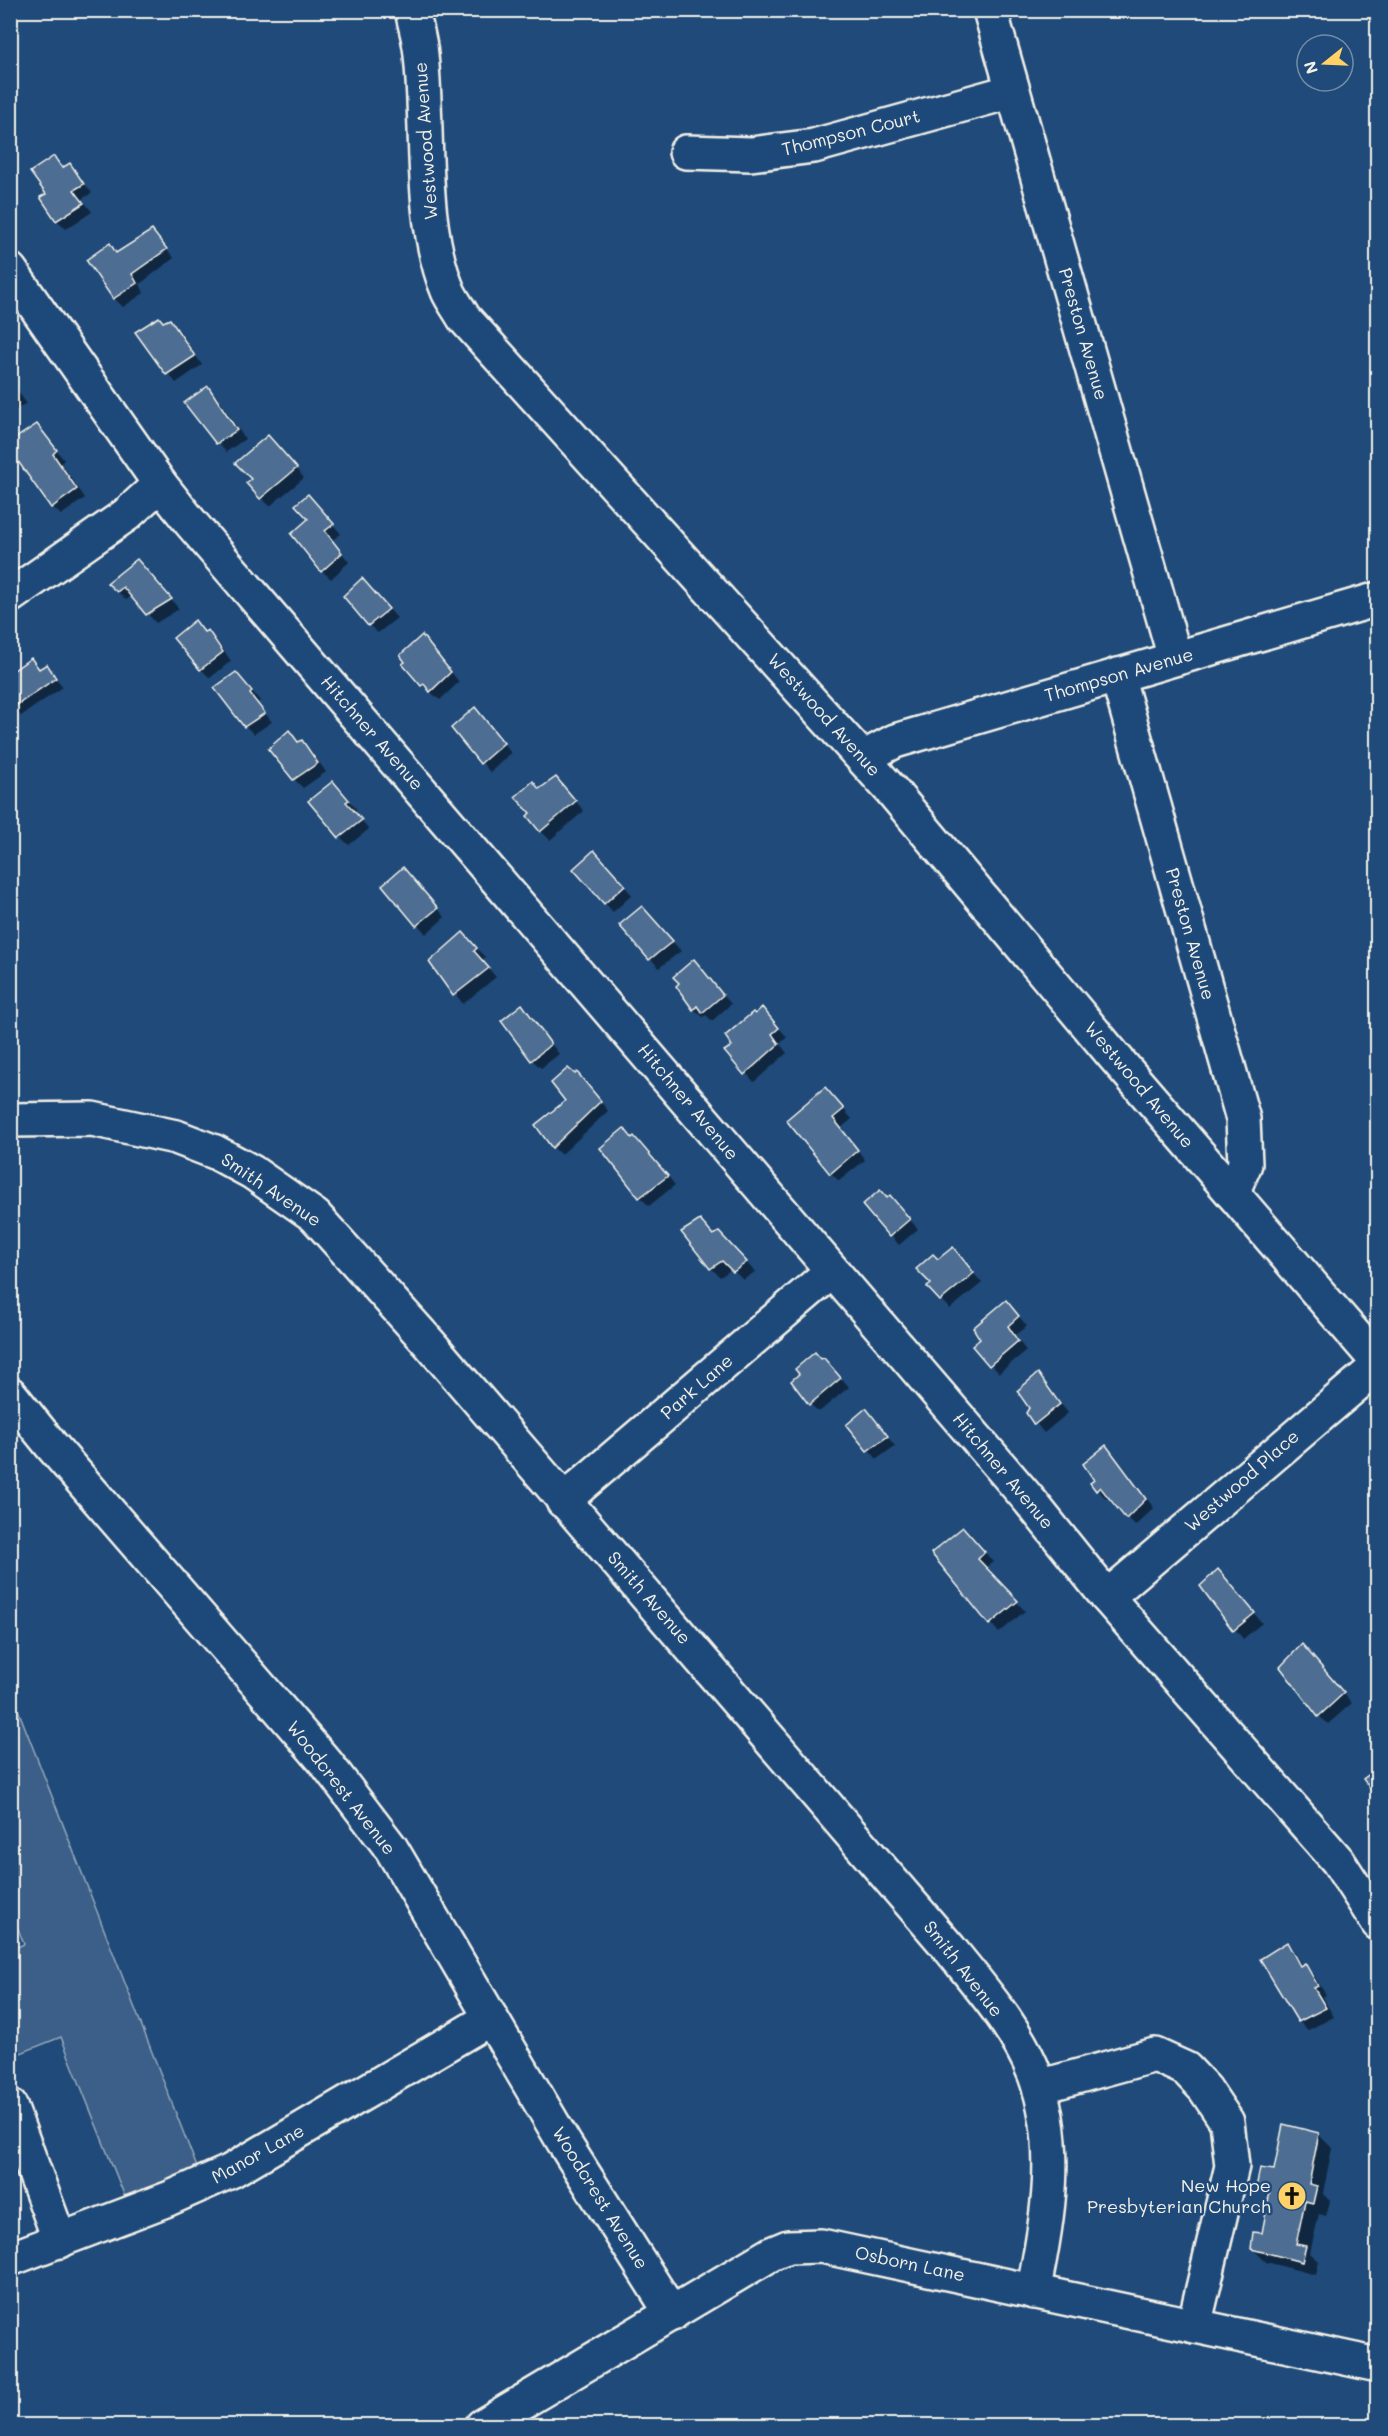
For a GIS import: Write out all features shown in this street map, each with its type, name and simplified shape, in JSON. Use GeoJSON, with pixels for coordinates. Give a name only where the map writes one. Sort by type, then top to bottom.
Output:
{"type":"FeatureCollection","features":[{"type":"Feature","properties":{"kind":"street","name":"Westwood Avenue"},"geometry":{"type":"LineString","coordinates":[[412,10],[421,52],[431,227],[448,293],[480,338],[863,758],[1377,1364]]}},
{"type":"Feature","properties":{"kind":"street","name":"Preston Avenue"},"geometry":{"type":"LineString","coordinates":[[990,10],[1175,658]]}},
{"type":"Feature","properties":{"kind":"street","name":"Thompson Court"},"geometry":{"type":"LineString","coordinates":[[686,152],[751,154],[814,146],[1013,91]]}},
{"type":"Feature","properties":{"kind":"street","name":"Hitchner Avenue"},"geometry":{"type":"LineString","coordinates":[[10,270],[160,484],[831,1272],[1030,1501],[1107,1597],[1338,1861],[1377,1923]]}},
{"type":"Feature","properties":{"kind":"street"},"geometry":{"type":"LineString","coordinates":[[10,596],[126,515],[160,484]]}},
{"type":"Feature","properties":{"kind":"street","name":"Thompson Avenue"},"geometry":{"type":"LineString","coordinates":[[863,758],[895,741],[1377,599]]}},
{"type":"Feature","properties":{"kind":"street","name":"Preston Avenue"},"geometry":{"type":"LineString","coordinates":[[1117,675],[1243,1119],[1245,1164],[1232,1193]]}},
{"type":"Feature","properties":{"kind":"street","name":"Smith Avenue"},"geometry":{"type":"LineString","coordinates":[[10,1120],[92,1119],[176,1137],[234,1162],[315,1216],[430,1344],[950,1949],[989,1998],[1017,2040],[1039,2086],[1049,2145],[1050,2193],[1045,2237],[1033,2292]]}},
{"type":"Feature","properties":{"kind":"street","name":"Park Lane"},"geometry":{"type":"LineString","coordinates":[[563,1501],[831,1272]]}},
{"type":"Feature","properties":{"kind":"street","name":"Westwood Place"},"geometry":{"type":"LineString","coordinates":[[1107,1597],[1377,1364]]}},
{"type":"Feature","properties":{"kind":"street","name":"Woodcrest Avenue"},"geometry":{"type":"LineString","coordinates":[[10,1394],[74,1472],[327,1764],[374,1824],[391,1848],[566,2146],[672,2314]]}},
{"type":"Feature","properties":{"kind":"street","name":"Manor Lane"},"geometry":{"type":"LineString","coordinates":[[10,2259],[168,2199],[231,2171],[491,2018]]}},
{"type":"Feature","properties":{"kind":"street"},"geometry":{"type":"LineString","coordinates":[[1039,2086],[1155,2055],[1186,2070],[1205,2089],[1227,2122],[1232,2166],[1194,2326]]}},
{"type":"Feature","properties":{"kind":"street"},"geometry":{"type":"LineString","coordinates":[[10,2106],[60,2241]]}},
{"type":"Feature","properties":{"kind":"street","name":"Osborn Lane"},"geometry":{"type":"LineString","coordinates":[[482,2426],[771,2254],[788,2247],[804,2245],[821,2246],[917,2265],[1033,2292],[1377,2363]]}},
{"type":"Feature","properties":{"kind":"shaded area"},"geometry":{"type":"Polygon","coordinates":[[[10,1689],[202,2180],[129,2207],[61,2037],[11,2057],[11,1950],[24,1944],[17,1926],[11,1927],[10,1689]]]}},
{"type":"Feature","properties":{"kind":"building"},"geometry":{"type":"Polygon","coordinates":[[[54,156],[62,168],[70,163],[84,184],[74,190],[84,203],[56,221],[40,197],[46,194],[30,172],[54,156]]]}},
{"type":"Feature","properties":{"kind":"building"},"geometry":{"type":"Polygon","coordinates":[[[152,230],[167,249],[132,274],[137,283],[113,299],[86,260],[110,243],[116,253],[152,230]]]}},
{"type":"Feature","properties":{"kind":"building"},"geometry":{"type":"Polygon","coordinates":[[[159,317],[163,322],[170,319],[195,356],[166,375],[135,332],[159,317]]]}},
{"type":"Feature","properties":{"kind":"building"},"geometry":{"type":"Polygon","coordinates":[[[208,386],[237,430],[216,444],[184,403],[208,386]]]}},
{"type":"Feature","properties":{"kind":"building"},"geometry":{"type":"Polygon","coordinates":[[[37,424],[57,450],[53,454],[77,489],[51,508],[10,450],[10,442],[37,424]]]}},
{"type":"Feature","properties":{"kind":"building"},"geometry":{"type":"Polygon","coordinates":[[[268,435],[297,468],[260,499],[246,483],[251,479],[235,463],[268,435]]]}},
{"type":"Feature","properties":{"kind":"building"},"geometry":{"type":"Polygon","coordinates":[[[308,494],[334,524],[325,531],[342,553],[321,572],[291,534],[308,519],[295,505],[308,494]]]}},
{"type":"Feature","properties":{"kind":"building"},"geometry":{"type":"Polygon","coordinates":[[[137,559],[172,599],[146,615],[123,587],[117,592],[107,583],[137,559]]]}},
{"type":"Feature","properties":{"kind":"building"},"geometry":{"type":"Polygon","coordinates":[[[362,578],[389,609],[368,626],[343,596],[362,578]]]}},
{"type":"Feature","properties":{"kind":"building"},"geometry":{"type":"Polygon","coordinates":[[[195,620],[204,632],[208,630],[223,652],[200,670],[173,638],[195,620]]]}},
{"type":"Feature","properties":{"kind":"building"},"geometry":{"type":"Polygon","coordinates":[[[422,635],[451,672],[430,692],[424,684],[421,686],[402,664],[405,662],[400,655],[422,635]]]}},
{"type":"Feature","properties":{"kind":"building"},"geometry":{"type":"Polygon","coordinates":[[[31,658],[39,669],[47,664],[56,678],[11,709],[10,673],[31,658]]]}},
{"type":"Feature","properties":{"kind":"building"},"geometry":{"type":"Polygon","coordinates":[[[236,672],[252,691],[250,694],[265,713],[244,727],[214,688],[236,672]]]}},
{"type":"Feature","properties":{"kind":"building"},"geometry":{"type":"Polygon","coordinates":[[[475,707],[504,743],[480,764],[451,728],[475,707]]]}},
{"type":"Feature","properties":{"kind":"building"},"geometry":{"type":"Polygon","coordinates":[[[289,730],[298,742],[302,740],[318,763],[293,780],[268,749],[289,730]]]}},
{"type":"Feature","properties":{"kind":"building"},"geometry":{"type":"Polygon","coordinates":[[[556,777],[576,801],[540,832],[527,816],[530,813],[515,797],[533,781],[539,789],[556,777]]]}},
{"type":"Feature","properties":{"kind":"building"},"geometry":{"type":"Polygon","coordinates":[[[333,781],[349,800],[346,802],[362,820],[339,838],[308,801],[333,781]]]}},
{"type":"Feature","properties":{"kind":"building"},"geometry":{"type":"Polygon","coordinates":[[[594,850],[625,885],[604,904],[573,869],[594,850]]]}},
{"type":"Feature","properties":{"kind":"building"},"geometry":{"type":"Polygon","coordinates":[[[403,867],[438,908],[416,926],[382,885],[403,867]]]}},
{"type":"Feature","properties":{"kind":"building"},"geometry":{"type":"Polygon","coordinates":[[[642,906],[673,941],[649,960],[619,925],[642,906]]]}},
{"type":"Feature","properties":{"kind":"building"},"geometry":{"type":"Polygon","coordinates":[[[463,932],[477,948],[474,951],[489,968],[453,996],[429,962],[463,932]]]}},
{"type":"Feature","properties":{"kind":"building"},"geometry":{"type":"Polygon","coordinates":[[[694,959],[723,995],[702,1013],[697,1006],[693,1010],[676,986],[679,983],[673,977],[694,959]]]}},
{"type":"Feature","properties":{"kind":"building"},"geometry":{"type":"Polygon","coordinates":[[[522,1004],[551,1044],[531,1061],[501,1021],[522,1004]]]}},
{"type":"Feature","properties":{"kind":"building"},"geometry":{"type":"Polygon","coordinates":[[[762,1007],[779,1028],[772,1034],[779,1044],[744,1075],[724,1051],[732,1046],[725,1036],[762,1007]]]}},
{"type":"Feature","properties":{"kind":"building"},"geometry":{"type":"Polygon","coordinates":[[[568,1068],[575,1074],[577,1072],[601,1101],[552,1148],[535,1125],[565,1101],[551,1083],[568,1068]]]}},
{"type":"Feature","properties":{"kind":"building"},"geometry":{"type":"Polygon","coordinates":[[[825,1087],[844,1109],[833,1118],[858,1150],[830,1174],[786,1120],[825,1087]]]}},
{"type":"Feature","properties":{"kind":"building"},"geometry":{"type":"Polygon","coordinates":[[[624,1128],[632,1138],[634,1136],[668,1176],[639,1198],[600,1148],[624,1128]]]}},
{"type":"Feature","properties":{"kind":"building"},"geometry":{"type":"Polygon","coordinates":[[[880,1190],[887,1198],[890,1195],[910,1219],[889,1237],[862,1205],[880,1190]]]}},
{"type":"Feature","properties":{"kind":"building"},"geometry":{"type":"Polygon","coordinates":[[[700,1220],[713,1235],[719,1232],[747,1262],[733,1272],[722,1261],[710,1269],[681,1232],[700,1220]]]}},
{"type":"Feature","properties":{"kind":"building"},"geometry":{"type":"Polygon","coordinates":[[[953,1247],[974,1273],[940,1301],[927,1287],[931,1284],[916,1269],[933,1254],[938,1259],[953,1247]]]}},
{"type":"Feature","properties":{"kind":"building"},"geometry":{"type":"Polygon","coordinates":[[[1006,1300],[1019,1316],[1008,1326],[1018,1341],[989,1366],[972,1346],[980,1339],[973,1328],[1006,1300]]]}},
{"type":"Feature","properties":{"kind":"building"},"geometry":{"type":"Polygon","coordinates":[[[815,1352],[821,1359],[824,1358],[841,1378],[809,1405],[791,1381],[799,1374],[795,1369],[815,1352]]]}},
{"type":"Feature","properties":{"kind":"building"},"geometry":{"type":"Polygon","coordinates":[[[1038,1373],[1060,1404],[1034,1425],[1026,1413],[1029,1408],[1017,1391],[1038,1373]]]}},
{"type":"Feature","properties":{"kind":"building"},"geometry":{"type":"Polygon","coordinates":[[[866,1408],[888,1436],[867,1451],[846,1425],[866,1408]]]}},
{"type":"Feature","properties":{"kind":"building"},"geometry":{"type":"Polygon","coordinates":[[[1106,1445],[1146,1499],[1126,1519],[1100,1487],[1096,1491],[1090,1483],[1094,1480],[1083,1464],[1106,1445]]]}},
{"type":"Feature","properties":{"kind":"building"},"geometry":{"type":"Polygon","coordinates":[[[963,1527],[985,1552],[978,1559],[1018,1601],[989,1625],[931,1553],[963,1527]]]}},
{"type":"Feature","properties":{"kind":"building"},"geometry":{"type":"Polygon","coordinates":[[[1218,1569],[1255,1613],[1233,1631],[1200,1586],[1218,1569]]]}},
{"type":"Feature","properties":{"kind":"building"},"geometry":{"type":"Polygon","coordinates":[[[1302,1644],[1344,1693],[1318,1717],[1280,1667],[1302,1644]]]}},
{"type":"Feature","properties":{"kind":"building"},"geometry":{"type":"Polygon","coordinates":[[[1378,1768],[1378,1805],[1373,1799],[1376,1796],[1363,1779],[1378,1768]]]}},
{"type":"Feature","properties":{"kind":"building"},"geometry":{"type":"Polygon","coordinates":[[[1287,1942],[1300,1966],[1305,1963],[1318,1986],[1314,1988],[1326,2008],[1298,2022],[1260,1959],[1287,1942]]]}},
{"type":"Feature","properties":{"kind":"building","name":"New Hope Presbyterian Church"},"geometry":{"type":"Polygon","coordinates":[[[1283,2124],[1319,2133],[1309,2184],[1317,2186],[1313,2203],[1305,2201],[1296,2244],[1306,2246],[1302,2262],[1251,2249],[1253,2232],[1262,2233],[1270,2191],[1256,2188],[1260,2168],[1274,2170],[1283,2124]]]}},
{"type":"Feature","properties":{"kind":"place","name":"New Hope Presbyterian Church"},"geometry":{"type":"Point","coordinates":[1292,2196]}}]}
